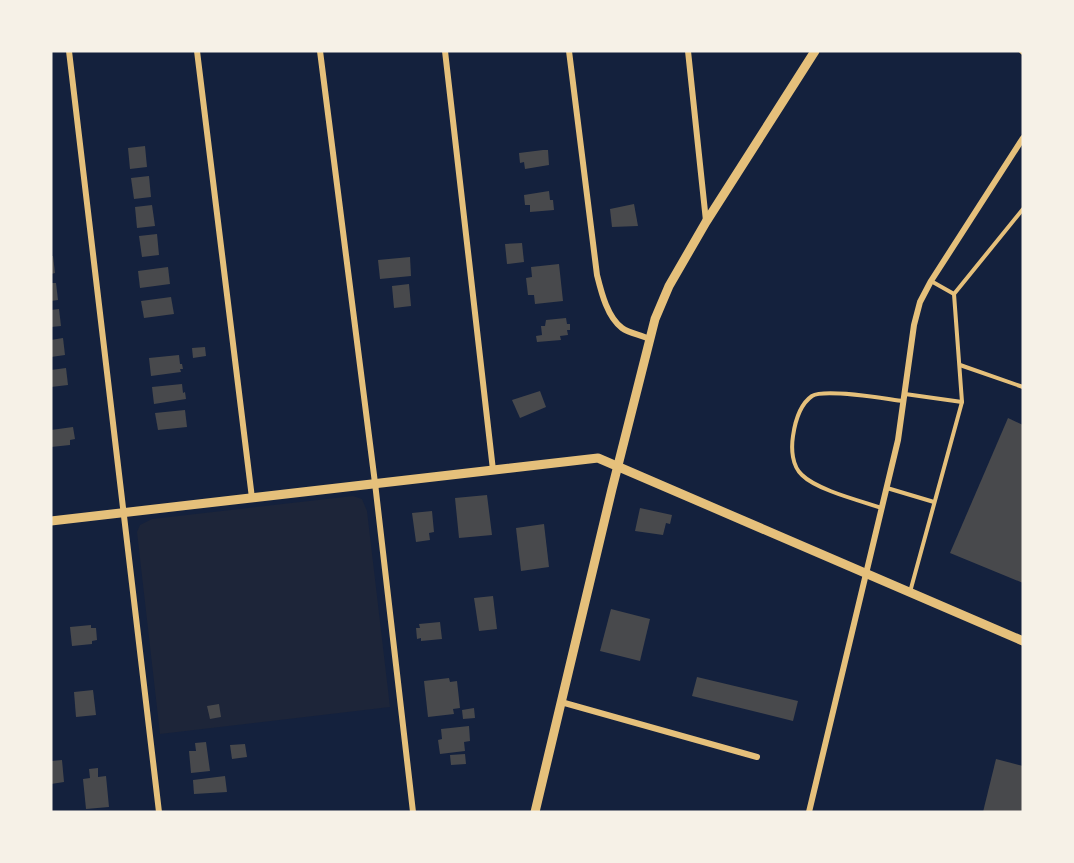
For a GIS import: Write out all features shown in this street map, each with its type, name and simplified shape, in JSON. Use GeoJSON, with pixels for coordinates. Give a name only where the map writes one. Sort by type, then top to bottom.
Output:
{"type":"FeatureCollection","features":[{"type":"Feature","properties":{"kind":"street"},"geometry":{"type":"LineString","coordinates":[[69,51],[159,812]]}},
{"type":"Feature","properties":{"kind":"street"},"geometry":{"type":"LineString","coordinates":[[197,51],[252,498]]}},
{"type":"Feature","properties":{"kind":"street"},"geometry":{"type":"LineString","coordinates":[[321,51],[413,812]]}},
{"type":"Feature","properties":{"kind":"street"},"geometry":{"type":"LineString","coordinates":[[446,51],[493,470]]}},
{"type":"Feature","properties":{"kind":"street"},"geometry":{"type":"LineString","coordinates":[[568,51],[597,275],[617,323],[649,339]]}},
{"type":"Feature","properties":{"kind":"street"},"geometry":{"type":"LineString","coordinates":[[688,51],[706,222]]}},
{"type":"Feature","properties":{"kind":"street"},"geometry":{"type":"LineString","coordinates":[[535,812],[649,339],[669,286],[706,222],[815,51]]}},
{"type":"Feature","properties":{"kind":"street"},"geometry":{"type":"LineString","coordinates":[[809,812],[887,489],[905,397],[914,325],[920,302],[931,281],[1023,138]]}},
{"type":"Feature","properties":{"kind":"street"},"geometry":{"type":"LineString","coordinates":[[51,521],[598,458],[1023,641]]}},
{"type":"Feature","properties":{"kind":"street"},"geometry":{"type":"LineString","coordinates":[[561,702],[757,757]]}},
{"type":"Feature","properties":{"kind":"lane"},"geometry":{"type":"LineString","coordinates":[[910,593],[962,402],[954,294],[1023,209]]}},
{"type":"Feature","properties":{"kind":"lane"},"geometry":{"type":"LineString","coordinates":[[931,281],[954,294]]}},
{"type":"Feature","properties":{"kind":"lane"},"geometry":{"type":"LineString","coordinates":[[960,365],[1023,387]]}},
{"type":"Feature","properties":{"kind":"lane"},"geometry":{"type":"LineString","coordinates":[[882,508],[811,482],[799,473],[792,445],[794,423],[802,407],[813,395],[826,393],[962,402]]}},
{"type":"Feature","properties":{"kind":"lane"},"geometry":{"type":"LineString","coordinates":[[887,489],[934,502]]}},
{"type":"Feature","properties":{"kind":"shaded area"},"geometry":{"type":"Polygon","coordinates":[[[353,496],[362,499],[367,511],[390,707],[160,734],[137,532],[140,525],[152,519],[353,496]]]}},
{"type":"Feature","properties":{"kind":"building"},"geometry":{"type":"Polygon","coordinates":[[[145,146],[147,167],[130,169],[128,148],[145,146]]]}},
{"type":"Feature","properties":{"kind":"building"},"geometry":{"type":"Polygon","coordinates":[[[548,150],[549,165],[525,169],[524,162],[520,163],[519,153],[548,150]]]}},
{"type":"Feature","properties":{"kind":"building"},"geometry":{"type":"Polygon","coordinates":[[[149,176],[151,197],[134,199],[131,178],[149,176]]]}},
{"type":"Feature","properties":{"kind":"building"},"geometry":{"type":"Polygon","coordinates":[[[549,191],[554,210],[530,212],[530,205],[525,205],[524,195],[549,191]]]}},
{"type":"Feature","properties":{"kind":"building"},"geometry":{"type":"Polygon","coordinates":[[[634,204],[638,226],[612,227],[610,209],[634,204]]]}},
{"type":"Feature","properties":{"kind":"building"},"geometry":{"type":"Polygon","coordinates":[[[152,205],[155,226],[137,228],[135,207],[152,205]]]}},
{"type":"Feature","properties":{"kind":"building"},"geometry":{"type":"Polygon","coordinates":[[[157,234],[159,255],[142,257],[139,236],[157,234]]]}},
{"type":"Feature","properties":{"kind":"building"},"geometry":{"type":"Polygon","coordinates":[[[522,243],[524,262],[507,264],[505,244],[522,243]]]}},
{"type":"Feature","properties":{"kind":"building"},"geometry":{"type":"Polygon","coordinates":[[[51,256],[53,256],[55,273],[51,274],[51,256]]]}},
{"type":"Feature","properties":{"kind":"building"},"geometry":{"type":"Polygon","coordinates":[[[410,257],[411,276],[380,279],[378,260],[410,257]]]}},
{"type":"Feature","properties":{"kind":"building"},"geometry":{"type":"Polygon","coordinates":[[[559,264],[563,301],[535,304],[534,295],[528,295],[526,278],[532,277],[531,267],[559,264]]]}},
{"type":"Feature","properties":{"kind":"building"},"geometry":{"type":"Polygon","coordinates":[[[168,267],[170,284],[140,288],[138,271],[168,267]]]}},
{"type":"Feature","properties":{"kind":"building"},"geometry":{"type":"Polygon","coordinates":[[[51,283],[56,283],[58,300],[51,301],[51,283]]]}},
{"type":"Feature","properties":{"kind":"building"},"geometry":{"type":"Polygon","coordinates":[[[409,284],[411,306],[394,308],[392,286],[409,284]]]}},
{"type":"Feature","properties":{"kind":"building"},"geometry":{"type":"Polygon","coordinates":[[[171,297],[174,314],[144,318],[141,301],[171,297]]]}},
{"type":"Feature","properties":{"kind":"building"},"geometry":{"type":"Polygon","coordinates":[[[59,309],[61,326],[51,327],[51,310],[59,309]]]}},
{"type":"Feature","properties":{"kind":"building"},"geometry":{"type":"Polygon","coordinates":[[[566,318],[567,324],[570,324],[570,330],[567,330],[568,335],[560,336],[561,340],[537,342],[536,336],[542,335],[541,326],[545,326],[546,320],[566,318]]]}},
{"type":"Feature","properties":{"kind":"building"},"geometry":{"type":"Polygon","coordinates":[[[63,338],[65,355],[51,357],[51,340],[63,338]]]}},
{"type":"Feature","properties":{"kind":"building"},"geometry":{"type":"Polygon","coordinates":[[[205,347],[206,356],[193,358],[192,348],[205,347]]]}},
{"type":"Feature","properties":{"kind":"building"},"geometry":{"type":"Polygon","coordinates":[[[179,355],[183,369],[180,369],[181,372],[151,376],[149,358],[179,355]]]}},
{"type":"Feature","properties":{"kind":"building"},"geometry":{"type":"Polygon","coordinates":[[[66,368],[68,385],[51,387],[51,370],[66,368]]]}},
{"type":"Feature","properties":{"kind":"building"},"geometry":{"type":"Polygon","coordinates":[[[182,384],[186,399],[154,404],[152,387],[182,384]]]}},
{"type":"Feature","properties":{"kind":"building"},"geometry":{"type":"Polygon","coordinates":[[[540,391],[546,407],[520,418],[512,400],[540,391]]]}},
{"type":"Feature","properties":{"kind":"building"},"geometry":{"type":"Polygon","coordinates":[[[185,410],[187,427],[158,430],[155,413],[185,410]]]}},
{"type":"Feature","properties":{"kind":"building"},"geometry":{"type":"Polygon","coordinates":[[[1008,418],[1023,425],[1023,583],[950,553],[1008,418]]]}},
{"type":"Feature","properties":{"kind":"building"},"geometry":{"type":"Polygon","coordinates":[[[73,427],[75,439],[70,440],[70,445],[51,447],[51,430],[73,427]]]}},
{"type":"Feature","properties":{"kind":"building"},"geometry":{"type":"Polygon","coordinates":[[[487,495],[492,535],[459,538],[455,498],[487,495]]]}},
{"type":"Feature","properties":{"kind":"building"},"geometry":{"type":"Polygon","coordinates":[[[640,508],[672,515],[670,524],[666,523],[663,535],[635,531],[640,508]]]}},
{"type":"Feature","properties":{"kind":"building"},"geometry":{"type":"Polygon","coordinates":[[[432,511],[434,532],[429,533],[430,540],[416,542],[412,513],[432,511]]]}},
{"type":"Feature","properties":{"kind":"building"},"geometry":{"type":"Polygon","coordinates":[[[544,524],[549,567],[521,571],[516,528],[544,524]]]}},
{"type":"Feature","properties":{"kind":"building"},"geometry":{"type":"Polygon","coordinates":[[[493,596],[497,629],[479,631],[474,598],[493,596]]]}},
{"type":"Feature","properties":{"kind":"building"},"geometry":{"type":"Polygon","coordinates":[[[611,609],[650,619],[640,661],[600,651],[611,609]]]}},
{"type":"Feature","properties":{"kind":"building"},"geometry":{"type":"Polygon","coordinates":[[[440,622],[442,639],[421,641],[421,638],[417,639],[416,628],[420,628],[419,624],[440,622]]]}},
{"type":"Feature","properties":{"kind":"building"},"geometry":{"type":"Polygon","coordinates":[[[91,625],[91,628],[96,628],[97,640],[92,641],[92,644],[72,646],[70,627],[91,625]]]}},
{"type":"Feature","properties":{"kind":"building"},"geometry":{"type":"Polygon","coordinates":[[[697,677],[798,701],[793,721],[692,696],[697,677]]]}},
{"type":"Feature","properties":{"kind":"building"},"geometry":{"type":"Polygon","coordinates":[[[449,678],[450,682],[457,681],[460,708],[453,709],[454,714],[428,717],[424,681],[449,678]]]}},
{"type":"Feature","properties":{"kind":"building"},"geometry":{"type":"Polygon","coordinates":[[[93,690],[96,715],[76,717],[74,692],[93,690]]]}},
{"type":"Feature","properties":{"kind":"building"},"geometry":{"type":"Polygon","coordinates":[[[219,704],[221,717],[210,719],[207,706],[219,704]]]}},
{"type":"Feature","properties":{"kind":"building"},"geometry":{"type":"Polygon","coordinates":[[[474,708],[475,718],[463,719],[462,710],[474,708]]]}},
{"type":"Feature","properties":{"kind":"building"},"geometry":{"type":"Polygon","coordinates":[[[469,726],[470,741],[464,742],[465,751],[440,754],[438,740],[442,739],[441,729],[469,726]]]}},
{"type":"Feature","properties":{"kind":"building"},"geometry":{"type":"Polygon","coordinates":[[[206,742],[210,771],[191,773],[189,751],[196,751],[195,743],[206,742]]]}},
{"type":"Feature","properties":{"kind":"building"},"geometry":{"type":"Polygon","coordinates":[[[245,744],[247,757],[232,759],[230,745],[245,744]]]}},
{"type":"Feature","properties":{"kind":"building"},"geometry":{"type":"Polygon","coordinates":[[[465,754],[466,764],[451,765],[450,755],[465,754]]]}},
{"type":"Feature","properties":{"kind":"building"},"geometry":{"type":"Polygon","coordinates":[[[996,759],[1023,766],[1023,812],[983,812],[996,759]]]}},
{"type":"Feature","properties":{"kind":"building"},"geometry":{"type":"Polygon","coordinates":[[[62,760],[64,782],[51,784],[51,761],[62,760]]]}},
{"type":"Feature","properties":{"kind":"building"},"geometry":{"type":"Polygon","coordinates":[[[98,768],[98,777],[106,776],[109,807],[86,809],[83,779],[90,778],[89,769],[98,768]]]}},
{"type":"Feature","properties":{"kind":"building"},"geometry":{"type":"Polygon","coordinates":[[[225,776],[227,792],[194,794],[193,780],[225,776]]]}}]}
